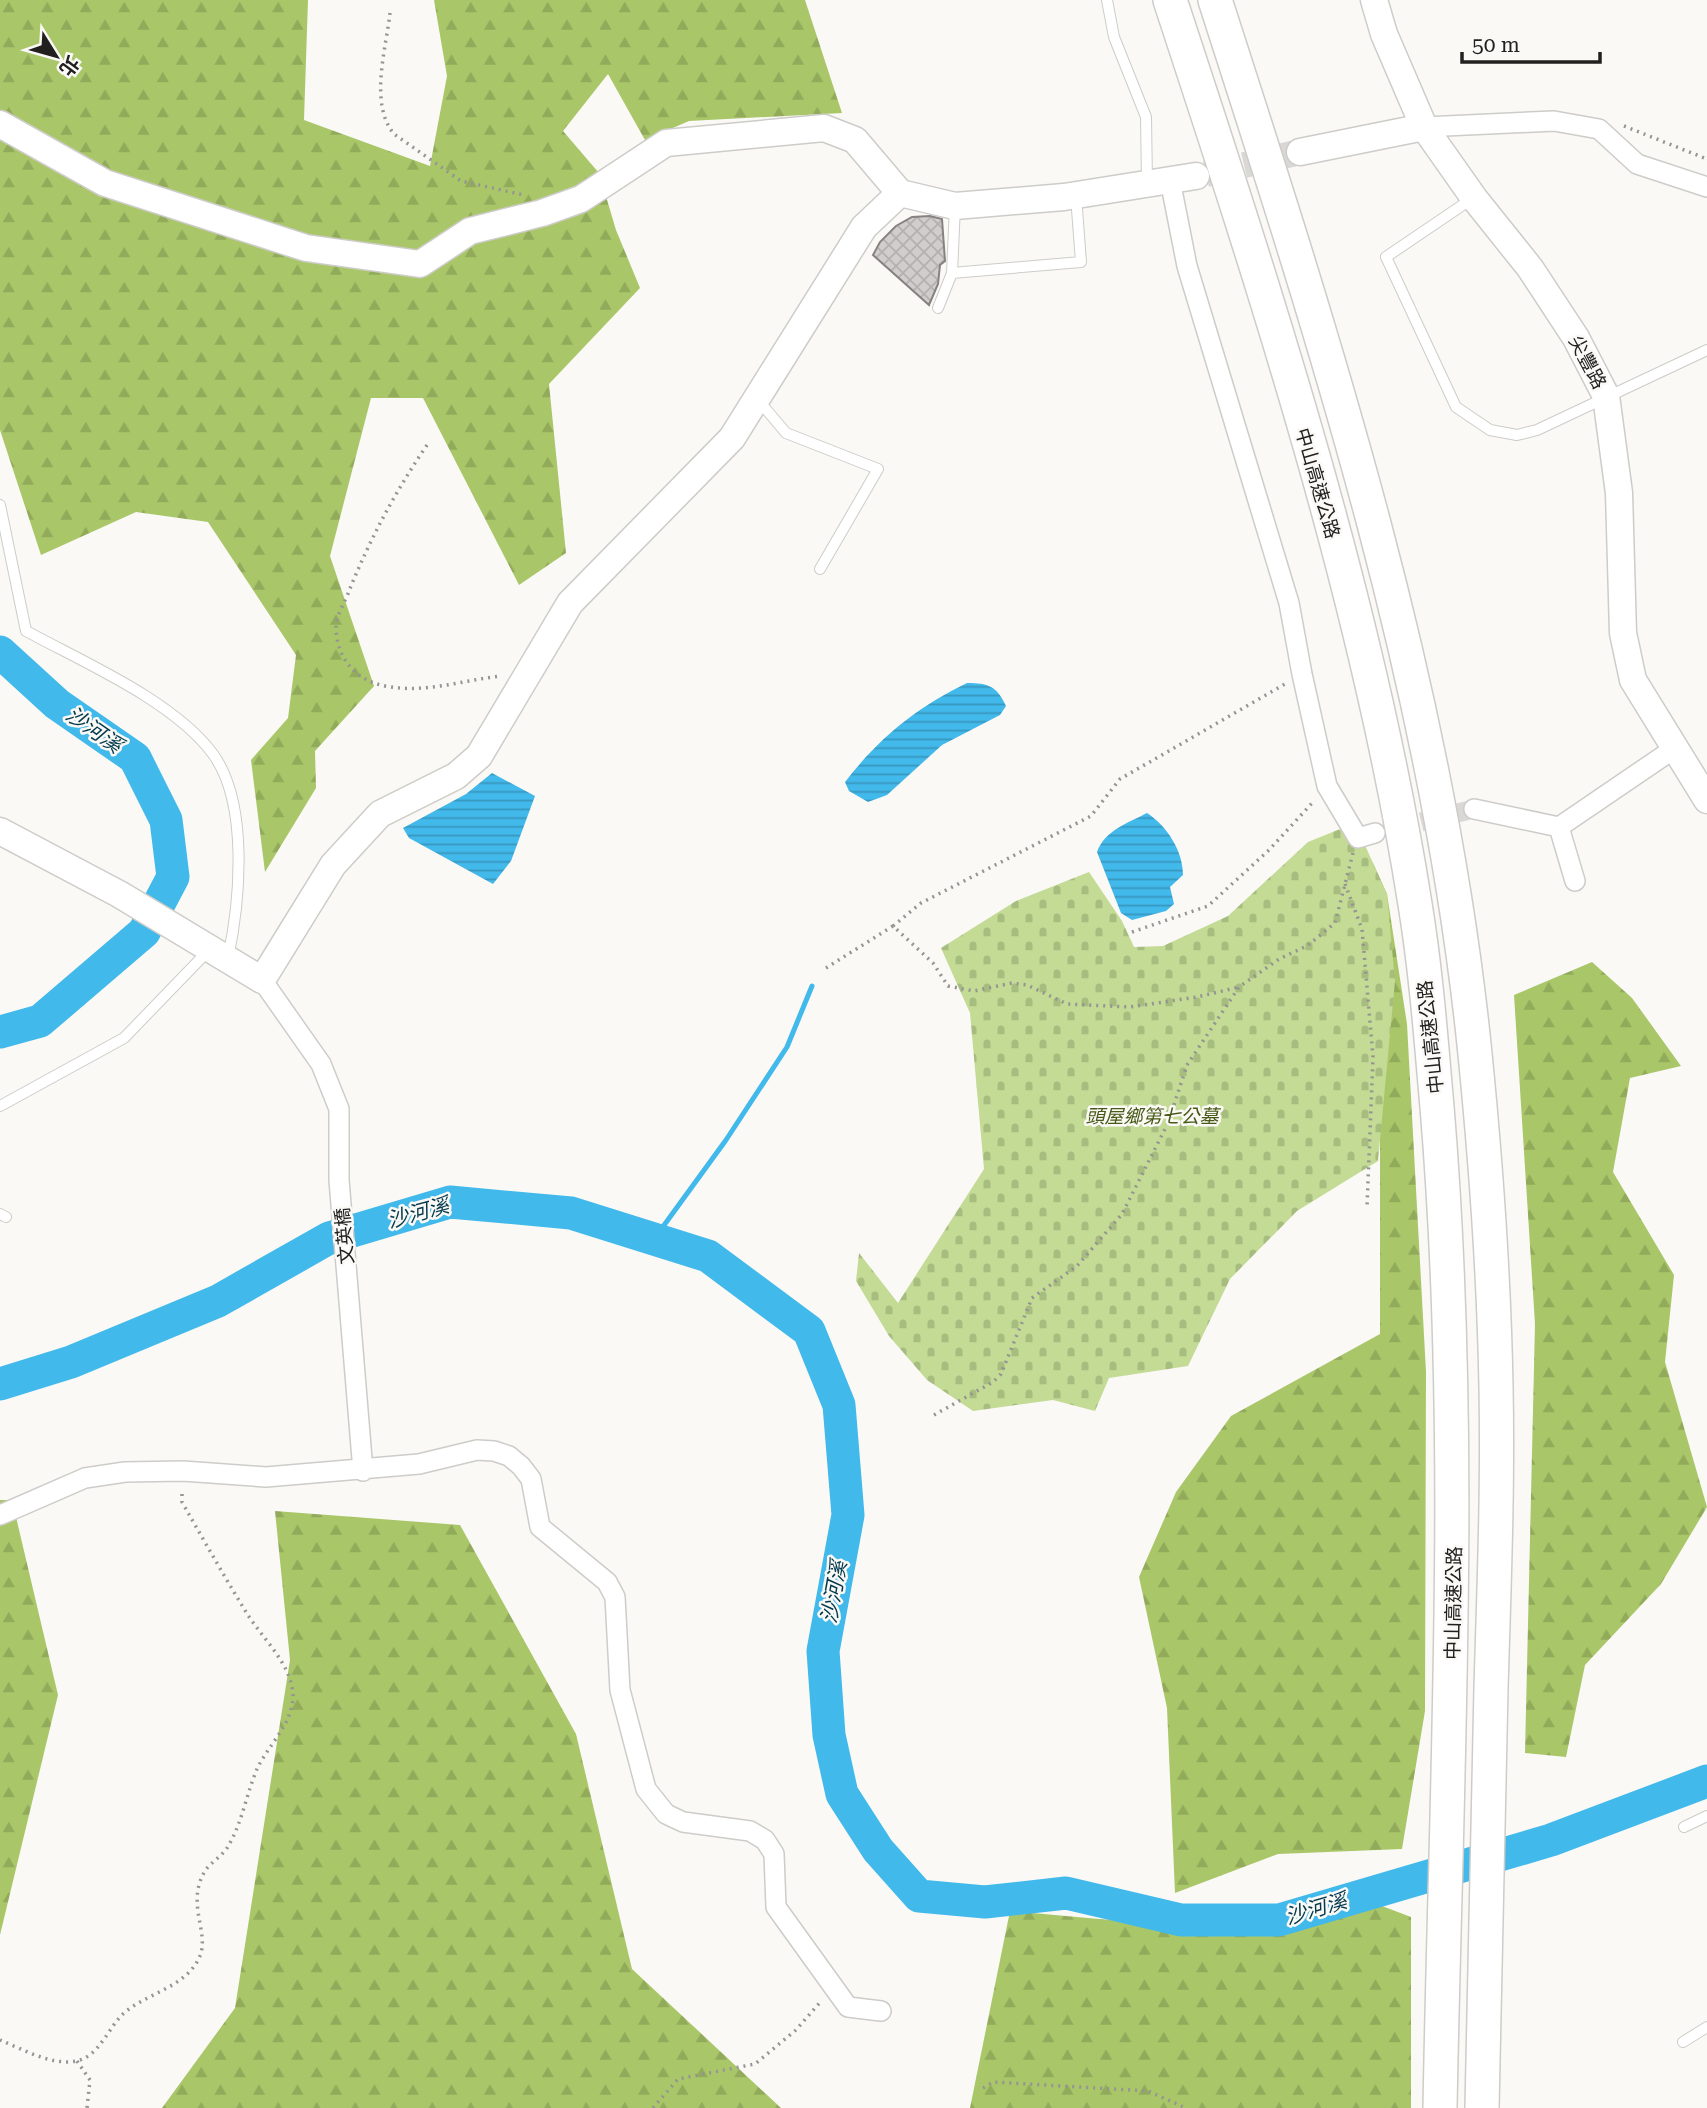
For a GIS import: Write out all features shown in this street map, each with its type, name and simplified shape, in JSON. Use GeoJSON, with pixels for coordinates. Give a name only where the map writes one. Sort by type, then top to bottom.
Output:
{"type":"FeatureCollection","features":[{"type":"Feature","properties":{"kind":"highway","name":"中山高速公路"},"geometry":{"type":"LineString","coordinates":[[1170,0],[1245,228],[1322,497],[1366,662],[1416,906],[1447,1226],[1454,1522],[1451,1743],[1440,2108]]}},
{"type":"Feature","properties":{"kind":"highway","name":"中山高速公路"},"geometry":{"type":"LineString","coordinates":[[1215,0],[1285,217],[1364,486],[1405,652],[1455,897],[1475,1050],[1491,1264],[1496,1480],[1482,2108]]}},
{"type":"Feature","properties":{"kind":"street","name":"尖豐路"},"geometry":{"type":"LineString","coordinates":[[1374,0],[1384,34],[1424,127],[1474,198],[1530,268],[1576,338],[1606,396],[1619,493],[1623,633],[1633,680],[1707,800]]}},
{"type":"Feature","properties":{"kind":"street"},"geometry":{"type":"LineString","coordinates":[[1300,152],[1424,127],[1554,121],[1599,129],[1637,164],[1707,187]]}},
{"type":"Feature","properties":{"kind":"street"},"geometry":{"type":"LineString","coordinates":[[0,124],[105,183],[306,248],[419,264],[470,231],[542,213],[581,199],[666,143],[824,128],[855,140],[900,194],[955,206],[1076,195],[1196,176]]}},
{"type":"Feature","properties":{"kind":"street"},"geometry":{"type":"LineString","coordinates":[[1158,182],[1187,266],[1289,603],[1327,786],[1366,836]]}},
{"type":"Feature","properties":{"kind":"street"},"geometry":{"type":"LineString","coordinates":[[0,831],[119,894],[262,980],[333,865],[380,814],[456,776],[479,756],[570,603],[732,438],[864,228],[900,194]]}},
{"type":"Feature","properties":{"kind":"street"},"geometry":{"type":"LineString","coordinates":[[1474,809],[1559,827],[1675,748]]}},
{"type":"Feature","properties":{"kind":"street"},"geometry":{"type":"LineString","coordinates":[[1559,827],[1576,881]]}},
{"type":"Feature","properties":{"kind":"street","name":"文英橋"},"geometry":{"type":"LineString","coordinates":[[262,980],[321,1064],[339,1109],[339,1180],[363,1471]]}},
{"type":"Feature","properties":{"kind":"street"},"geometry":{"type":"LineString","coordinates":[[0,1515],[85,1478],[125,1472],[183,1471],[267,1477],[363,1471],[418,1464],[477,1450],[494,1451],[522,1466],[536,1495],[540,1527],[607,1582],[615,1597],[620,1690],[646,1789],[666,1814],[683,1822],[750,1832],[765,1840],[774,1854],[776,1907],[848,2007],[881,2011]]}},
{"type":"Feature","properties":{"kind":"lane"},"geometry":{"type":"LineString","coordinates":[[1107,0],[1114,37],[1146,117],[1158,182]]}},
{"type":"Feature","properties":{"kind":"lane"},"geometry":{"type":"LineString","coordinates":[[952,273],[1081,262],[1076,195]]}},
{"type":"Feature","properties":{"kind":"lane"},"geometry":{"type":"LineString","coordinates":[[1474,198],[1386,257],[1456,407],[1490,430],[1517,435],[1537,430],[1707,350]]}},
{"type":"Feature","properties":{"kind":"lane"},"geometry":{"type":"LineString","coordinates":[[938,308],[952,273],[955,206]]}},
{"type":"Feature","properties":{"kind":"lane"},"geometry":{"type":"LineString","coordinates":[[758,400],[786,433],[878,469],[820,569]]}},
{"type":"Feature","properties":{"kind":"lane"},"geometry":{"type":"LineString","coordinates":[[0,505],[26,631],[133,688],[181,723],[214,755],[236,806],[237,915],[212,951],[124,1038],[0,1106]]}},
{"type":"Feature","properties":{"kind":"lane"},"geometry":{"type":"LineString","coordinates":[[1684,1827],[1707,1816]]}},
{"type":"Feature","properties":{"kind":"lane"},"geometry":{"type":"LineString","coordinates":[[1683,2042],[1707,2027]]}},
{"type":"Feature","properties":{"kind":"path"},"geometry":{"type":"LineString","coordinates":[[390,13],[380,94],[385,124],[394,134],[461,181],[529,196]]}},
{"type":"Feature","properties":{"kind":"path"},"geometry":{"type":"LineString","coordinates":[[1599,129],[1616,122],[1707,159]]}},
{"type":"Feature","properties":{"kind":"path"},"geometry":{"type":"LineString","coordinates":[[427,445],[390,500],[359,567],[336,624],[341,655],[362,679],[385,686],[422,690],[471,679],[528,672]]}},
{"type":"Feature","properties":{"kind":"path"},"geometry":{"type":"LineString","coordinates":[[826,968],[892,926],[920,903],[1091,816],[1120,779],[1302,674]]}},
{"type":"Feature","properties":{"kind":"path"},"geometry":{"type":"LineString","coordinates":[[1132,932],[1208,906],[1269,850],[1327,786]]}},
{"type":"Feature","properties":{"kind":"path"},"geometry":{"type":"LineString","coordinates":[[934,1415],[993,1382],[1001,1374],[1032,1298],[1077,1266],[1122,1214],[1168,1123],[1187,1065],[1239,987],[1279,959],[1307,946],[1335,923],[1344,882],[1366,836]]}},
{"type":"Feature","properties":{"kind":"path"},"geometry":{"type":"LineString","coordinates":[[1344,882],[1362,929],[1373,1057],[1367,1207]]}},
{"type":"Feature","properties":{"kind":"path"},"geometry":{"type":"LineString","coordinates":[[892,926],[933,962],[948,986],[974,991],[1012,983],[1027,985],[1067,1004],[1130,1007],[1197,997],[1239,987]]}},
{"type":"Feature","properties":{"kind":"path"},"geometry":{"type":"LineString","coordinates":[[0,2040],[56,2061],[77,2062],[96,2049],[124,2013],[177,1983],[199,1959],[205,1940],[197,1921],[197,1898],[205,1871],[226,1851],[238,1826],[257,1769],[287,1721],[293,1694],[283,1665],[248,1615],[182,1502],[183,1471]]}},
{"type":"Feature","properties":{"kind":"path"},"geometry":{"type":"LineString","coordinates":[[653,2108],[678,2079],[755,2064],[796,2030],[833,1989]]}},
{"type":"Feature","properties":{"kind":"path"},"geometry":{"type":"LineString","coordinates":[[77,2062],[90,2080],[87,2108]]}},
{"type":"Feature","properties":{"kind":"path"},"geometry":{"type":"LineString","coordinates":[[983,2088],[993,2082],[1148,2091],[1186,2108]]}},
{"type":"Feature","properties":{"kind":"green space"},"geometry":{"type":"Polygon","coordinates":[[[0,0],[308,0],[304,120],[430,166],[447,76],[434,0],[805,0],[842,113],[689,121],[645,140],[608,74],[563,131],[599,173],[616,230],[640,288],[549,384],[566,553],[519,585],[423,398],[371,398],[330,556],[374,686],[315,751],[316,788],[265,872],[251,760],[288,718],[296,655],[208,522],[136,512],[41,555],[0,430],[0,0]]]}},
{"type":"Feature","properties":{"kind":"green space","name":"頭屋鄉第七公墓"},"geometry":{"type":"Polygon","coordinates":[[[1355,823],[1387,894],[1395,981],[1378,1161],[1297,1211],[1230,1279],[1188,1366],[1109,1378],[1095,1411],[1053,1400],[973,1411],[927,1380],[889,1336],[856,1281],[859,1253],[898,1303],[984,1169],[970,1013],[941,948],[1016,901],[1089,872],[1122,921],[1134,947],[1163,946],[1228,916],[1308,842],[1355,823]]]}},
{"type":"Feature","properties":{"kind":"green space"},"geometry":{"type":"Polygon","coordinates":[[[1373,863],[1387,894],[1407,1024],[1426,1372],[1425,1711],[1402,1849],[1278,1854],[1175,1893],[1167,1708],[1139,1577],[1176,1492],[1231,1416],[1380,1334],[1380,994],[1373,863]]]}},
{"type":"Feature","properties":{"kind":"green space"},"geometry":{"type":"Polygon","coordinates":[[[1592,962],[1632,998],[1681,1066],[1630,1078],[1613,1172],[1674,1275],[1665,1362],[1707,1507],[1661,1584],[1585,1665],[1566,1757],[1525,1753],[1535,1324],[1514,995],[1592,962]]]}},
{"type":"Feature","properties":{"kind":"green space"},"geometry":{"type":"Polygon","coordinates":[[[0,1500],[12,1500],[58,1695],[0,1935],[0,1500]]]}},
{"type":"Feature","properties":{"kind":"green space"},"geometry":{"type":"Polygon","coordinates":[[[275,1511],[460,1525],[576,1734],[632,1969],[781,2108],[162,2108],[235,2008],[290,1660],[275,1511]]]}},
{"type":"Feature","properties":{"kind":"green space"},"geometry":{"type":"Polygon","coordinates":[[[1382,1906],[1411,1917],[1411,2108],[970,2108],[1010,1911],[1254,1933],[1382,1906]]]}},
{"type":"Feature","properties":{"kind":"water"},"geometry":{"type":"Polygon","coordinates":[[[967,683],[986,685],[995,690],[1006,706],[1000,715],[942,745],[887,795],[868,802],[849,791],[845,782],[885,738],[915,713],[967,683]]]}},
{"type":"Feature","properties":{"kind":"water"},"geometry":{"type":"Polygon","coordinates":[[[492,773],[535,796],[511,861],[493,884],[409,838],[403,828],[466,794],[492,773]]]}},
{"type":"Feature","properties":{"kind":"water"},"geometry":{"type":"Polygon","coordinates":[[[1147,813],[1161,825],[1177,848],[1183,875],[1170,887],[1174,904],[1166,911],[1132,920],[1121,913],[1097,852],[1111,833],[1147,813]]]}},
{"type":"Feature","properties":{"kind":"building"},"geometry":{"type":"Polygon","coordinates":[[[930,216],[942,219],[945,261],[940,265],[938,284],[929,305],[873,255],[880,242],[896,226],[912,217],[930,216]]]}},
{"type":"Feature","properties":{"kind":"waterway","name":"沙河溪"},"geometry":{"type":"LineString","coordinates":[[0,652],[57,704],[135,758],[166,820],[173,877],[144,932],[40,1021],[0,1032]]}},
{"type":"Feature","properties":{"kind":"waterway"},"geometry":{"type":"LineString","coordinates":[[654,1239],[726,1140],[787,1047],[812,986]]}},
{"type":"Feature","properties":{"kind":"waterway","name":"沙河溪"},"geometry":{"type":"LineString","coordinates":[[0,1384],[71,1362],[218,1301],[329,1238],[450,1202],[571,1213],[708,1256],[809,1331],[839,1405],[848,1515],[823,1651],[829,1735],[842,1794],[878,1850],[919,1896],[985,1902],[1066,1893],[1181,1920],[1279,1920],[1551,1840],[1707,1781]]}},
{"type":"Feature","properties":{"kind":"tunnel"},"geometry":{"type":"LineString","coordinates":[[1206,174],[1300,152]]}},
{"type":"Feature","properties":{"kind":"tunnel"},"geometry":{"type":"LineString","coordinates":[[1393,829],[1474,809]]}}]}
